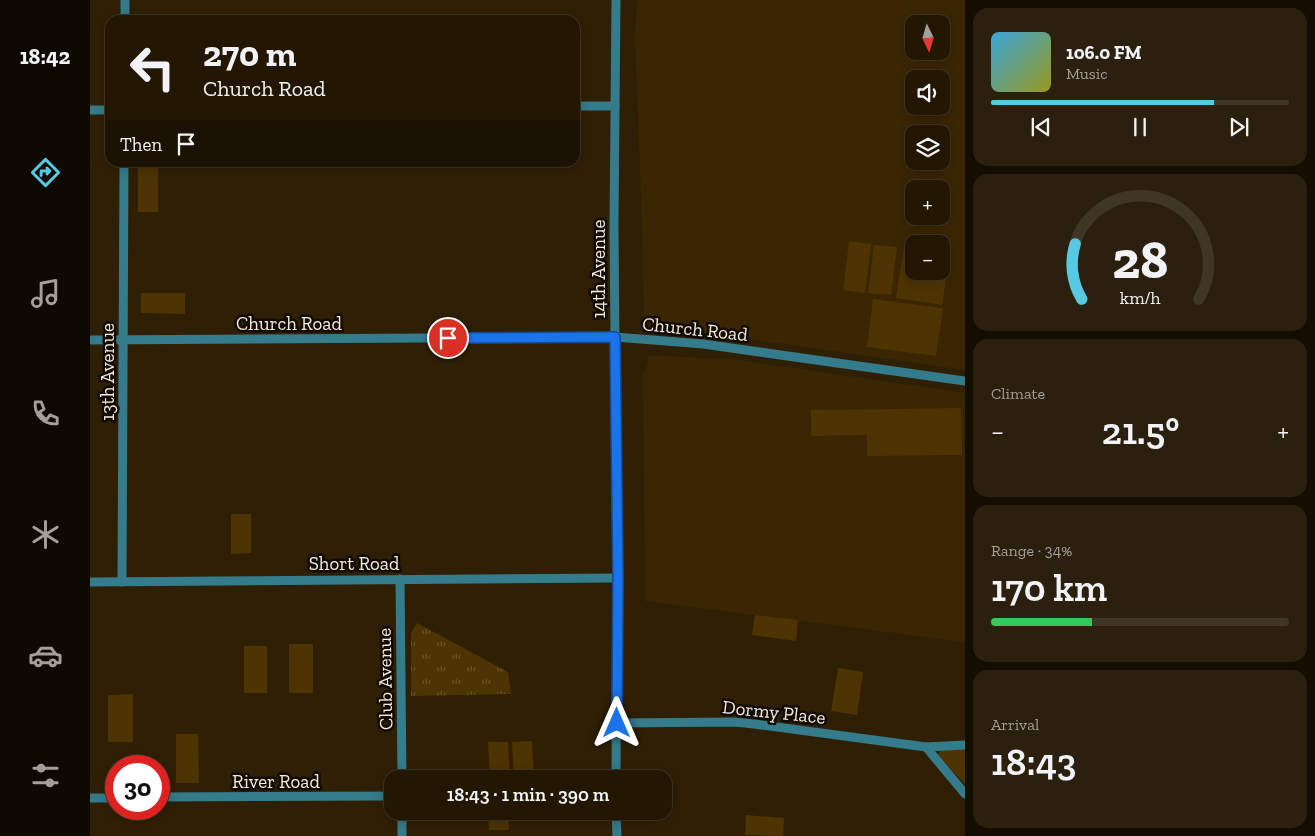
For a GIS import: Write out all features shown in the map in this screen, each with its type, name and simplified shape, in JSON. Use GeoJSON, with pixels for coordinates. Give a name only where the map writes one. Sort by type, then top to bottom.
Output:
{"type":"FeatureCollection","features":[{"type":"Feature","properties":{"kind":"street"},"geometry":{"type":"LineString","coordinates":[[125,0],[125,15]]}},
{"type":"Feature","properties":{"kind":"street","name":"14th Avenue"},"geometry":{"type":"LineString","coordinates":[[616,0],[615,337],[618,578],[616,770]]}},
{"type":"Feature","properties":{"kind":"street"},"geometry":{"type":"LineString","coordinates":[[580,106],[615,106]]}},
{"type":"Feature","properties":{"kind":"street"},"geometry":{"type":"LineString","coordinates":[[90,110],[105,110]]}},
{"type":"Feature","properties":{"kind":"street","name":"13th Avenue"},"geometry":{"type":"LineString","coordinates":[[122,582],[124,167]]}},
{"type":"Feature","properties":{"kind":"street","name":"Church Road"},"geometry":{"type":"LineString","coordinates":[[90,340],[615,337],[703,344],[965,381]]}},
{"type":"Feature","properties":{"kind":"street","name":"Short Road"},"geometry":{"type":"LineString","coordinates":[[90,582],[618,578]]}},
{"type":"Feature","properties":{"kind":"street","name":"Club Avenue"},"geometry":{"type":"LineString","coordinates":[[400,579],[402,770]]}},
{"type":"Feature","properties":{"kind":"street","name":"Dormy Place"},"geometry":{"type":"LineString","coordinates":[[617,723],[744,723],[926,747],[965,745]]}},
{"type":"Feature","properties":{"kind":"street"},"geometry":{"type":"LineString","coordinates":[[926,747],[965,794]]}},
{"type":"Feature","properties":{"kind":"street","name":"River Road"},"geometry":{"type":"LineString","coordinates":[[170,797],[384,796]]}},
{"type":"Feature","properties":{"kind":"street"},"geometry":{"type":"LineString","coordinates":[[90,798],[105,798]]}},
{"type":"Feature","properties":{"kind":"street"},"geometry":{"type":"LineString","coordinates":[[402,820],[402,836]]}},
{"type":"Feature","properties":{"kind":"street"},"geometry":{"type":"LineString","coordinates":[[616,820],[617,836]]}},
{"type":"Feature","properties":{"kind":"shaded area"},"geometry":{"type":"Polygon","coordinates":[[[637,0],[965,0],[965,370],[652,325],[644,316],[635,38],[637,0]]]}},
{"type":"Feature","properties":{"kind":"shaded area"},"geometry":{"type":"Polygon","coordinates":[[[650,355],[740,360],[965,393],[965,642],[645,601],[643,372],[648,362],[647,358],[650,355]]]}},
{"type":"Feature","properties":{"kind":"green space"},"geometry":{"type":"Polygon","coordinates":[[[138,168],[158,168],[158,212],[138,212],[138,168]]]}},
{"type":"Feature","properties":{"kind":"green space"},"geometry":{"type":"Polygon","coordinates":[[[849,241],[871,244],[865,293],[843,290],[849,241]]]}},
{"type":"Feature","properties":{"kind":"green space"},"geometry":{"type":"Polygon","coordinates":[[[874,245],[897,247],[891,295],[868,293],[874,245]]]}},
{"type":"Feature","properties":{"kind":"green space"},"geometry":{"type":"Polygon","coordinates":[[[904,246],[905,280],[946,280],[942,305],[896,298],[904,246]]]}},
{"type":"Feature","properties":{"kind":"green space"},"geometry":{"type":"Polygon","coordinates":[[[141,293],[185,293],[185,314],[141,313],[141,293]]]}},
{"type":"Feature","properties":{"kind":"green space"},"geometry":{"type":"Polygon","coordinates":[[[873,299],[943,308],[936,356],[867,347],[873,299]]]}},
{"type":"Feature","properties":{"kind":"green space"},"geometry":{"type":"Polygon","coordinates":[[[961,408],[962,455],[867,456],[867,435],[811,436],[811,410],[961,408]]]}},
{"type":"Feature","properties":{"kind":"green space"},"geometry":{"type":"Polygon","coordinates":[[[231,514],[251,514],[251,553],[231,554],[231,514]]]}},
{"type":"Feature","properties":{"kind":"green space"},"geometry":{"type":"Polygon","coordinates":[[[755,615],[798,620],[796,641],[752,635],[755,615]]]}},
{"type":"Feature","properties":{"kind":"green space"},"geometry":{"type":"Polygon","coordinates":[[[417,623],[508,672],[511,694],[411,696],[411,633],[417,623]]]}},
{"type":"Feature","properties":{"kind":"green space"},"geometry":{"type":"Polygon","coordinates":[[[289,644],[313,644],[313,693],[289,693],[289,644]]]}},
{"type":"Feature","properties":{"kind":"green space"},"geometry":{"type":"Polygon","coordinates":[[[244,646],[267,646],[267,693],[244,693],[244,646]]]}},
{"type":"Feature","properties":{"kind":"green space"},"geometry":{"type":"Polygon","coordinates":[[[838,668],[863,672],[857,715],[831,711],[838,668]]]}},
{"type":"Feature","properties":{"kind":"green space"},"geometry":{"type":"Polygon","coordinates":[[[133,694],[133,742],[108,742],[108,695],[133,694]]]}},
{"type":"Feature","properties":{"kind":"green space"},"geometry":{"type":"Polygon","coordinates":[[[176,734],[198,734],[199,783],[176,783],[176,734]]]}},
{"type":"Feature","properties":{"kind":"green space"},"geometry":{"type":"Polygon","coordinates":[[[532,741],[534,770],[514,770],[512,742],[532,741]]]}},
{"type":"Feature","properties":{"kind":"green space"},"geometry":{"type":"Polygon","coordinates":[[[488,742],[508,742],[510,770],[490,770],[488,742]]]}},
{"type":"Feature","properties":{"kind":"green space"},"geometry":{"type":"Polygon","coordinates":[[[965,749],[965,784],[937,755],[941,750],[965,749]]]}},
{"type":"Feature","properties":{"kind":"green space"},"geometry":{"type":"Polygon","coordinates":[[[746,815],[784,818],[783,836],[745,835],[746,815]]]}},
{"type":"Feature","properties":{"kind":"green space"},"geometry":{"type":"Polygon","coordinates":[[[488,820],[508,820],[509,830],[489,830],[488,820]]]}},
{"type":"Feature","properties":{"kind":"route"},"geometry":{"type":"LineString","coordinates":[[448,338],[615,337],[618,578],[617,723]]}}]}
